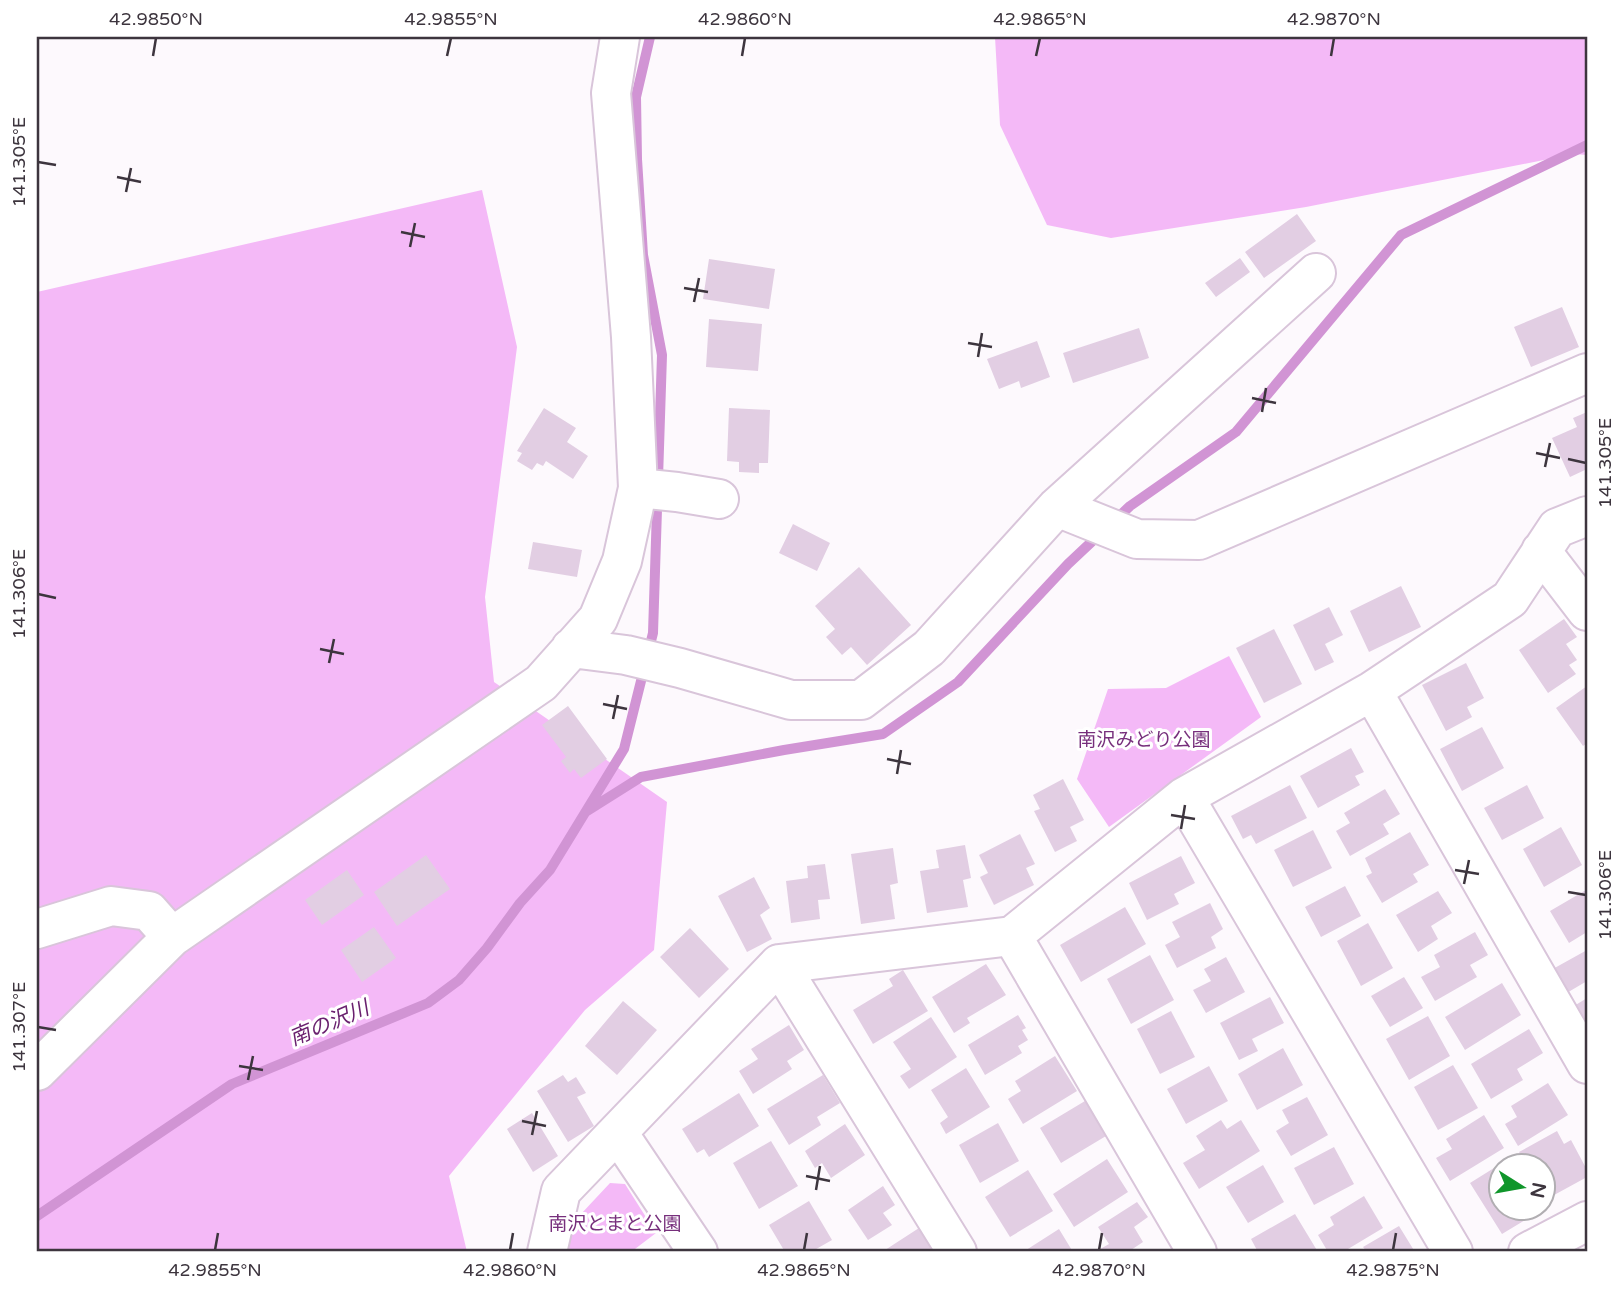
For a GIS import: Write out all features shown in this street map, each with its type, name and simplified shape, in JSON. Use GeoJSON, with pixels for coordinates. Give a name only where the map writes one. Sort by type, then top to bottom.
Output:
{"type":"FeatureCollection","features":[{"type":"Feature","properties":{"kind":"street"},"geometry":{"type":"LineString","coordinates":[[37,1070],[172,937],[541,682],[598,619],[656,490],[631,337],[611,93],[620,37]]}},
{"type":"Feature","properties":{"kind":"street"},"geometry":{"type":"LineString","coordinates":[[571,648],[680,668],[791,700],[860,700],[929,648],[1316,273]]}},
{"type":"Feature","properties":{"kind":"street"},"geometry":{"type":"LineString","coordinates":[[1070,511],[1137,539],[1199,540],[1587,373]]}},
{"type":"Feature","properties":{"kind":"street"},"geometry":{"type":"LineString","coordinates":[[656,490],[719,499]]}},
{"type":"Feature","properties":{"kind":"street"},"geometry":{"type":"LineString","coordinates":[[547,1252],[561,1191],[779,964],[1012,936],[1184,797],[1372,691],[1510,599],[1557,528],[1587,516]]}},
{"type":"Feature","properties":{"kind":"street"},"geometry":{"type":"LineString","coordinates":[[1541,551],[1587,611]]}},
{"type":"Feature","properties":{"kind":"street"},"geometry":{"type":"LineString","coordinates":[[1372,691],[1587,1064]]}},
{"type":"Feature","properties":{"kind":"street"},"geometry":{"type":"LineString","coordinates":[[1184,797],[1453,1252]]}},
{"type":"Feature","properties":{"kind":"street"},"geometry":{"type":"LineString","coordinates":[[37,929],[111,906],[149,911],[172,937]]}},
{"type":"Feature","properties":{"kind":"street"},"geometry":{"type":"LineString","coordinates":[[1012,936],[1197,1252]]}},
{"type":"Feature","properties":{"kind":"street"},"geometry":{"type":"LineString","coordinates":[[779,964],[957,1252]]}},
{"type":"Feature","properties":{"kind":"street"},"geometry":{"type":"LineString","coordinates":[[618,1133],[698,1252]]}},
{"type":"Feature","properties":{"kind":"street"},"geometry":{"type":"LineString","coordinates":[[1528,1252],[1587,1221]]}},
{"type":"Feature","properties":{"kind":"green space"},"geometry":{"type":"Polygon","coordinates":[[[995,37],[1587,37],[1587,155],[1574,154],[1306,207],[1111,238],[1047,225],[1000,125],[995,37]]]}},
{"type":"Feature","properties":{"kind":"green space"},"geometry":{"type":"Polygon","coordinates":[[[482,190],[517,347],[485,597],[494,682],[667,802],[654,950],[585,1010],[449,1176],[467,1252],[37,1252],[37,292],[482,190]]]}},
{"type":"Feature","properties":{"kind":"green space","name":"南沢みどり公園"},"geometry":{"type":"Polygon","coordinates":[[[1229,656],[1261,717],[1109,827],[1077,779],[1108,689],[1166,688],[1229,656]]]}},
{"type":"Feature","properties":{"kind":"green space","name":"南沢とまと公園"},"geometry":{"type":"Polygon","coordinates":[[[610,1183],[625,1184],[656,1233],[631,1252],[562,1252],[566,1230],[610,1183]]]}},
{"type":"Feature","properties":{"kind":"building"},"geometry":{"type":"Polygon","coordinates":[[[1297,214],[1316,241],[1264,278],[1245,252],[1297,214]]]}},
{"type":"Feature","properties":{"kind":"building"},"geometry":{"type":"Polygon","coordinates":[[[1240,258],[1250,272],[1216,297],[1205,283],[1240,258]]]}},
{"type":"Feature","properties":{"kind":"building"},"geometry":{"type":"Polygon","coordinates":[[[709,259],[775,269],[769,309],[703,299],[709,259]]]}},
{"type":"Feature","properties":{"kind":"building"},"geometry":{"type":"Polygon","coordinates":[[[1562,307],[1579,347],[1531,367],[1514,327],[1562,307]]]}},
{"type":"Feature","properties":{"kind":"building"},"geometry":{"type":"Polygon","coordinates":[[[709,319],[762,324],[758,371],[706,367],[709,319]]]}},
{"type":"Feature","properties":{"kind":"building"},"geometry":{"type":"Polygon","coordinates":[[[1139,328],[1149,358],[1073,383],[1063,353],[1139,328]]]}},
{"type":"Feature","properties":{"kind":"building"},"geometry":{"type":"Polygon","coordinates":[[[1037,341],[1050,377],[1021,388],[1019,381],[999,389],[987,359],[1037,341]]]}},
{"type":"Feature","properties":{"kind":"building"},"geometry":{"type":"Polygon","coordinates":[[[544,408],[576,428],[567,442],[588,456],[573,479],[546,461],[543,466],[537,463],[532,470],[517,461],[522,453],[517,451],[544,408]]]}},
{"type":"Feature","properties":{"kind":"building"},"geometry":{"type":"Polygon","coordinates":[[[729,408],[770,410],[768,463],[759,463],[759,473],[739,472],[739,462],[727,461],[729,408]]]}},
{"type":"Feature","properties":{"kind":"building"},"geometry":{"type":"Polygon","coordinates":[[[1587,412],[1587,469],[1570,477],[1552,438],[1577,427],[1573,418],[1587,412]]]}},
{"type":"Feature","properties":{"kind":"building"},"geometry":{"type":"Polygon","coordinates":[[[793,524],[830,543],[817,571],[779,553],[793,524]]]}},
{"type":"Feature","properties":{"kind":"building"},"geometry":{"type":"Polygon","coordinates":[[[533,542],[582,550],[577,577],[528,569],[533,542]]]}},
{"type":"Feature","properties":{"kind":"building"},"geometry":{"type":"Polygon","coordinates":[[[859,567],[911,625],[867,665],[851,647],[842,655],[826,637],[835,629],[815,606],[859,567]]]}},
{"type":"Feature","properties":{"kind":"building"},"geometry":{"type":"Polygon","coordinates":[[[1401,586],[1421,627],[1369,652],[1350,611],[1401,586]]]}},
{"type":"Feature","properties":{"kind":"building"},"geometry":{"type":"Polygon","coordinates":[[[1329,607],[1343,635],[1325,644],[1334,662],[1315,671],[1293,625],[1329,607]]]}},
{"type":"Feature","properties":{"kind":"building"},"geometry":{"type":"Polygon","coordinates":[[[1564,619],[1577,637],[1566,644],[1577,660],[1569,665],[1576,674],[1548,693],[1519,650],[1564,619]]]}},
{"type":"Feature","properties":{"kind":"building"},"geometry":{"type":"Polygon","coordinates":[[[1274,629],[1302,684],[1264,703],[1236,648],[1274,629]]]}},
{"type":"Feature","properties":{"kind":"building"},"geometry":{"type":"Polygon","coordinates":[[[1466,663],[1484,698],[1467,707],[1472,717],[1446,731],[1422,685],[1466,663]]]}},
{"type":"Feature","properties":{"kind":"building"},"geometry":{"type":"Polygon","coordinates":[[[1587,686],[1587,743],[1583,746],[1556,708],[1587,686]]]}},
{"type":"Feature","properties":{"kind":"building"},"geometry":{"type":"Polygon","coordinates":[[[568,706],[607,759],[581,778],[574,769],[570,773],[561,761],[566,757],[542,725],[568,706]]]}},
{"type":"Feature","properties":{"kind":"building"},"geometry":{"type":"Polygon","coordinates":[[[1482,727],[1504,768],[1462,791],[1440,749],[1482,727]]]}},
{"type":"Feature","properties":{"kind":"building"},"geometry":{"type":"Polygon","coordinates":[[[1351,748],[1364,772],[1355,776],[1360,785],[1318,808],[1300,776],[1351,748]]]}},
{"type":"Feature","properties":{"kind":"building"},"geometry":{"type":"Polygon","coordinates":[[[1063,779],[1084,820],[1070,827],[1077,841],[1055,852],[1034,811],[1040,809],[1033,795],[1063,779]]]}},
{"type":"Feature","properties":{"kind":"building"},"geometry":{"type":"Polygon","coordinates":[[[1290,785],[1307,818],[1256,844],[1251,835],[1243,839],[1231,816],[1290,785]]]}},
{"type":"Feature","properties":{"kind":"building"},"geometry":{"type":"Polygon","coordinates":[[[1527,785],[1544,818],[1502,840],[1484,808],[1527,785]]]}},
{"type":"Feature","properties":{"kind":"building"},"geometry":{"type":"Polygon","coordinates":[[[1385,789],[1400,814],[1383,824],[1389,834],[1350,856],[1336,831],[1350,823],[1344,813],[1385,789]]]}},
{"type":"Feature","properties":{"kind":"building"},"geometry":{"type":"Polygon","coordinates":[[[1561,827],[1582,865],[1544,887],[1523,849],[1561,827]]]}},
{"type":"Feature","properties":{"kind":"building"},"geometry":{"type":"Polygon","coordinates":[[[1313,830],[1332,868],[1293,887],[1274,850],[1313,830]]]}},
{"type":"Feature","properties":{"kind":"building"},"geometry":{"type":"Polygon","coordinates":[[[1410,832],[1429,865],[1413,874],[1418,882],[1382,903],[1366,876],[1372,873],[1365,858],[1410,832]]]}},
{"type":"Feature","properties":{"kind":"building"},"geometry":{"type":"Polygon","coordinates":[[[1020,834],[1035,864],[1026,868],[1034,885],[994,905],[980,877],[988,873],[979,855],[1020,834]]]}},
{"type":"Feature","properties":{"kind":"building"},"geometry":{"type":"Polygon","coordinates":[[[965,845],[971,878],[963,880],[968,907],[927,913],[920,871],[939,868],[936,850],[965,845]]]}},
{"type":"Feature","properties":{"kind":"building"},"geometry":{"type":"Polygon","coordinates":[[[893,848],[898,883],[890,885],[895,919],[861,924],[851,854],[893,848]]]}},
{"type":"Feature","properties":{"kind":"building"},"geometry":{"type":"Polygon","coordinates":[[[426,855],[450,889],[397,926],[374,892],[426,855]]]}},
{"type":"Feature","properties":{"kind":"building"},"geometry":{"type":"Polygon","coordinates":[[[1181,856],[1195,883],[1174,894],[1179,904],[1147,920],[1129,883],[1181,856]]]}},
{"type":"Feature","properties":{"kind":"building"},"geometry":{"type":"Polygon","coordinates":[[[825,864],[830,899],[818,900],[820,919],[791,923],[786,881],[808,878],[807,866],[825,864]]]}},
{"type":"Feature","properties":{"kind":"building"},"geometry":{"type":"Polygon","coordinates":[[[347,870],[364,895],[322,925],[305,900],[347,870]]]}},
{"type":"Feature","properties":{"kind":"building"},"geometry":{"type":"Polygon","coordinates":[[[754,877],[770,908],[760,915],[772,939],[747,952],[718,896],[754,877]]]}},
{"type":"Feature","properties":{"kind":"building"},"geometry":{"type":"Polygon","coordinates":[[[1345,886],[1361,916],[1321,937],[1305,907],[1345,886]]]}},
{"type":"Feature","properties":{"kind":"building"},"geometry":{"type":"Polygon","coordinates":[[[1586,890],[1587,932],[1569,943],[1550,911],[1586,890]]]}},
{"type":"Feature","properties":{"kind":"building"},"geometry":{"type":"Polygon","coordinates":[[[1438,891],[1452,913],[1431,926],[1438,939],[1418,952],[1396,915],[1438,891]]]}},
{"type":"Feature","properties":{"kind":"building"},"geometry":{"type":"Polygon","coordinates":[[[1210,903],[1223,929],[1211,937],[1216,948],[1177,968],[1165,945],[1180,937],[1172,922],[1210,903]]]}},
{"type":"Feature","properties":{"kind":"building"},"geometry":{"type":"Polygon","coordinates":[[[1125,907],[1146,944],[1081,982],[1060,945],[1125,907]]]}},
{"type":"Feature","properties":{"kind":"building"},"geometry":{"type":"Polygon","coordinates":[[[1368,923],[1393,968],[1361,986],[1337,941],[1368,923]]]}},
{"type":"Feature","properties":{"kind":"building"},"geometry":{"type":"Polygon","coordinates":[[[374,927],[396,958],[362,982],[341,950],[374,927]]]}},
{"type":"Feature","properties":{"kind":"building"},"geometry":{"type":"Polygon","coordinates":[[[690,928],[729,969],[699,998],[660,957],[690,928]]]}},
{"type":"Feature","properties":{"kind":"building"},"geometry":{"type":"Polygon","coordinates":[[[1475,932],[1488,955],[1470,965],[1477,977],[1435,1001],[1421,977],[1440,967],[1434,955],[1475,932]]]}},
{"type":"Feature","properties":{"kind":"building"},"geometry":{"type":"Polygon","coordinates":[[[1587,950],[1587,981],[1565,994],[1551,970],[1587,950]]]}},
{"type":"Feature","properties":{"kind":"building"},"geometry":{"type":"Polygon","coordinates":[[[1150,955],[1174,1000],[1131,1024],[1107,979],[1150,955]]]}},
{"type":"Feature","properties":{"kind":"building"},"geometry":{"type":"Polygon","coordinates":[[[1226,957],[1245,992],[1206,1013],[1193,990],[1211,981],[1204,969],[1226,957]]]}},
{"type":"Feature","properties":{"kind":"building"},"geometry":{"type":"Polygon","coordinates":[[[986,964],[1006,995],[967,1018],[970,1023],[954,1033],[932,997],[986,964]]]}},
{"type":"Feature","properties":{"kind":"building"},"geometry":{"type":"Polygon","coordinates":[[[903,970],[928,1011],[873,1044],[853,1010],[893,986],[889,979],[903,970]]]}},
{"type":"Feature","properties":{"kind":"building"},"geometry":{"type":"Polygon","coordinates":[[[1404,977],[1423,1008],[1390,1027],[1371,996],[1404,977]]]}},
{"type":"Feature","properties":{"kind":"building"},"geometry":{"type":"Polygon","coordinates":[[[1502,983],[1521,1015],[1465,1050],[1445,1017],[1502,983]]]}},
{"type":"Feature","properties":{"kind":"building"},"geometry":{"type":"Polygon","coordinates":[[[1270,997],[1284,1023],[1252,1039],[1258,1051],[1239,1060],[1220,1023],[1270,997]]]}},
{"type":"Feature","properties":{"kind":"building"},"geometry":{"type":"Polygon","coordinates":[[[1587,998],[1587,1029],[1574,1006],[1587,998]]]}},
{"type":"Feature","properties":{"kind":"building"},"geometry":{"type":"Polygon","coordinates":[[[623,1001],[657,1030],[617,1075],[585,1046],[623,1001]]]}},
{"type":"Feature","properties":{"kind":"building"},"geometry":{"type":"Polygon","coordinates":[[[1171,1011],[1195,1057],[1160,1074],[1137,1029],[1171,1011]]]}},
{"type":"Feature","properties":{"kind":"building"},"geometry":{"type":"Polygon","coordinates":[[[1018,1015],[1026,1028],[1022,1030],[1028,1040],[1018,1046],[1022,1053],[985,1075],[968,1045],[1018,1015]]]}},
{"type":"Feature","properties":{"kind":"building"},"geometry":{"type":"Polygon","coordinates":[[[1428,1016],[1450,1056],[1409,1080],[1386,1039],[1428,1016]]]}},
{"type":"Feature","properties":{"kind":"building"},"geometry":{"type":"Polygon","coordinates":[[[931,1017],[957,1057],[909,1089],[900,1076],[911,1069],[893,1042],[931,1017]]]}},
{"type":"Feature","properties":{"kind":"building"},"geometry":{"type":"Polygon","coordinates":[[[789,1025],[804,1050],[787,1061],[792,1069],[753,1094],[739,1071],[758,1059],[751,1049],[789,1025]]]}},
{"type":"Feature","properties":{"kind":"building"},"geometry":{"type":"Polygon","coordinates":[[[1529,1029],[1543,1053],[1517,1069],[1523,1080],[1491,1099],[1471,1064],[1529,1029]]]}},
{"type":"Feature","properties":{"kind":"building"},"geometry":{"type":"Polygon","coordinates":[[[1283,1048],[1303,1085],[1257,1110],[1238,1074],[1283,1048]]]}},
{"type":"Feature","properties":{"kind":"building"},"geometry":{"type":"Polygon","coordinates":[[[1055,1056],[1077,1091],[1023,1124],[1008,1099],[1021,1091],[1015,1081],[1055,1056]]]}},
{"type":"Feature","properties":{"kind":"building"},"geometry":{"type":"Polygon","coordinates":[[[1453,1065],[1478,1108],[1438,1130],[1414,1087],[1453,1065]]]}},
{"type":"Feature","properties":{"kind":"building"},"geometry":{"type":"Polygon","coordinates":[[[1209,1066],[1228,1101],[1186,1124],[1167,1089],[1209,1066]]]}},
{"type":"Feature","properties":{"kind":"building"},"geometry":{"type":"Polygon","coordinates":[[[966,1068],[990,1107],[946,1134],[940,1123],[948,1117],[931,1090],[966,1068]]]}},
{"type":"Feature","properties":{"kind":"building"},"geometry":{"type":"Polygon","coordinates":[[[563,1075],[568,1082],[576,1077],[586,1093],[577,1097],[594,1126],[568,1142],[537,1091],[563,1075]]]}},
{"type":"Feature","properties":{"kind":"building"},"geometry":{"type":"Polygon","coordinates":[[[823,1075],[840,1103],[817,1117],[821,1125],[789,1145],[767,1109],[823,1075]]]}},
{"type":"Feature","properties":{"kind":"building"},"geometry":{"type":"Polygon","coordinates":[[[1548,1083],[1568,1115],[1518,1146],[1505,1124],[1517,1117],[1511,1106],[1548,1083]]]}},
{"type":"Feature","properties":{"kind":"building"},"geometry":{"type":"Polygon","coordinates":[[[739,1093],[759,1126],[709,1157],[704,1149],[697,1153],[682,1129],[739,1093]]]}},
{"type":"Feature","properties":{"kind":"building"},"geometry":{"type":"Polygon","coordinates":[[[1307,1097],[1328,1135],[1291,1156],[1276,1131],[1289,1123],[1282,1110],[1307,1097]]]}},
{"type":"Feature","properties":{"kind":"building"},"geometry":{"type":"Polygon","coordinates":[[[1085,1101],[1106,1136],[1061,1163],[1040,1128],[1085,1101]]]}},
{"type":"Feature","properties":{"kind":"building"},"geometry":{"type":"Polygon","coordinates":[[[532,1113],[558,1156],[533,1172],[507,1129],[532,1113]]]}},
{"type":"Feature","properties":{"kind":"building"},"geometry":{"type":"Polygon","coordinates":[[[1484,1115],[1504,1148],[1497,1152],[1488,1152],[1488,1158],[1450,1181],[1436,1158],[1452,1149],[1446,1139],[1484,1115]]]}},
{"type":"Feature","properties":{"kind":"building"},"geometry":{"type":"Polygon","coordinates":[[[1221,1120],[1227,1129],[1241,1120],[1260,1151],[1199,1189],[1183,1163],[1205,1150],[1196,1136],[1221,1120]]]}},
{"type":"Feature","properties":{"kind":"building"},"geometry":{"type":"Polygon","coordinates":[[[998,1123],[1019,1161],[980,1183],[959,1145],[998,1123]]]}},
{"type":"Feature","properties":{"kind":"building"},"geometry":{"type":"Polygon","coordinates":[[[845,1124],[865,1155],[831,1178],[822,1163],[815,1168],[805,1151],[845,1124]]]}},
{"type":"Feature","properties":{"kind":"building"},"geometry":{"type":"Polygon","coordinates":[[[1557,1131],[1564,1144],[1571,1140],[1587,1170],[1587,1177],[1558,1193],[1558,1152],[1519,1152],[1557,1131]]]}},
{"type":"Feature","properties":{"kind":"building"},"geometry":{"type":"Polygon","coordinates":[[[771,1141],[798,1186],[759,1209],[733,1163],[771,1141]]]}},
{"type":"Feature","properties":{"kind":"building"},"geometry":{"type":"Polygon","coordinates":[[[1334,1147],[1354,1184],[1314,1205],[1294,1168],[1334,1147]]]}},
{"type":"Feature","properties":{"kind":"building"},"geometry":{"type":"Polygon","coordinates":[[[1107,1159],[1128,1192],[1074,1227],[1053,1194],[1107,1159]]]}},
{"type":"Feature","properties":{"kind":"building"},"geometry":{"type":"Polygon","coordinates":[[[1263,1165],[1284,1202],[1248,1223],[1226,1187],[1263,1165]]]}},
{"type":"Feature","properties":{"kind":"building"},"geometry":{"type":"Polygon","coordinates":[[[1028,1170],[1053,1211],[1010,1237],[985,1197],[1028,1170]]]}},
{"type":"Feature","properties":{"kind":"building"},"geometry":{"type":"Polygon","coordinates":[[[1488,1172],[1488,1212],[1470,1183],[1488,1172]]]}},
{"type":"Feature","properties":{"kind":"building"},"geometry":{"type":"Polygon","coordinates":[[[883,1186],[895,1205],[883,1213],[892,1225],[868,1240],[848,1210],[883,1186]]]}},
{"type":"Feature","properties":{"kind":"building"},"geometry":{"type":"Polygon","coordinates":[[[1364,1196],[1383,1228],[1343,1252],[1328,1252],[1318,1235],[1334,1225],[1330,1217],[1364,1196]]]}},
{"type":"Feature","properties":{"kind":"building"},"geometry":{"type":"Polygon","coordinates":[[[809,1201],[832,1240],[811,1252],[785,1252],[769,1225],[809,1201]]]}},
{"type":"Feature","properties":{"kind":"building"},"geometry":{"type":"Polygon","coordinates":[[[1137,1202],[1148,1217],[1134,1227],[1143,1242],[1128,1252],[1095,1252],[1109,1244],[1098,1227],[1137,1202]]]}},
{"type":"Feature","properties":{"kind":"building"},"geometry":{"type":"Polygon","coordinates":[[[1295,1214],[1318,1252],[1258,1252],[1251,1239],[1295,1214]]]}},
{"type":"Feature","properties":{"kind":"building"},"geometry":{"type":"Polygon","coordinates":[[[1494,1222],[1522,1222],[1502,1234],[1494,1222]]]}},
{"type":"Feature","properties":{"kind":"building"},"geometry":{"type":"Polygon","coordinates":[[[1399,1226],[1415,1252],[1367,1252],[1363,1247],[1399,1226]]]}},
{"type":"Feature","properties":{"kind":"building"},"geometry":{"type":"Polygon","coordinates":[[[919,1228],[934,1252],[882,1252],[919,1228]]]}},
{"type":"Feature","properties":{"kind":"building"},"geometry":{"type":"Polygon","coordinates":[[[1059,1229],[1073,1252],[1023,1252],[1059,1229]]]}},
{"type":"Feature","properties":{"kind":"waterway","name":"南の沢川"},"geometry":{"type":"LineString","coordinates":[[37,1216],[232,1084],[428,1003],[459,980],[550,870],[624,749],[653,633],[662,355],[643,255],[636,97],[650,37]]}},
{"type":"Feature","properties":{"kind":"waterway"},"geometry":{"type":"LineString","coordinates":[[1113,522],[1130,506],[1236,432],[1401,235],[1587,145]]}},
{"type":"Feature","properties":{"kind":"waterway"},"geometry":{"type":"LineString","coordinates":[[587,811],[641,777],[883,734],[958,682],[1068,564],[1101,533]]}}]}
